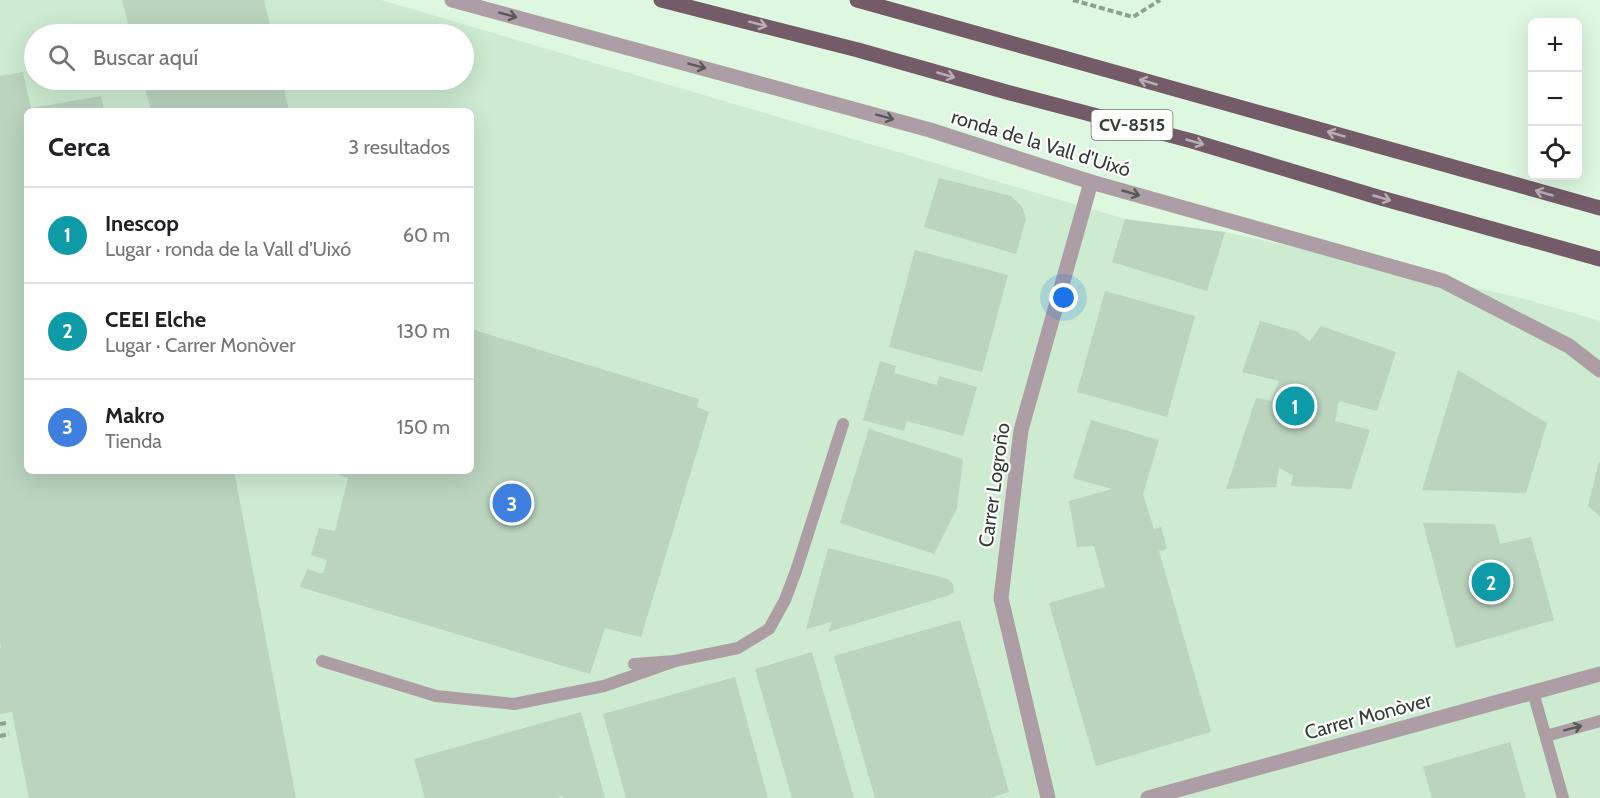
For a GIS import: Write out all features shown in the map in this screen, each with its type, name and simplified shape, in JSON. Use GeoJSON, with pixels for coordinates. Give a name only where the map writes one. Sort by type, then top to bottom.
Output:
{"type":"FeatureCollection","features":[{"type":"Feature","properties":{"kind":"main road","name":"CV-8515"},"geometry":{"type":"LineString","coordinates":[[661,0],[858,50],[1192,141],[1392,201],[1600,259]]}},
{"type":"Feature","properties":{"kind":"main road","name":"CV-8515"},"geometry":{"type":"LineString","coordinates":[[857,0],[1600,208]]}},
{"type":"Feature","properties":{"kind":"street","name":"ronda de la Vall d'Uixó"},"geometry":{"type":"LineString","coordinates":[[452,0],[930,130],[1091,182],[1443,281],[1569,346],[1600,370]]}},
{"type":"Feature","properties":{"kind":"street","name":"Carrer Logroño"},"geometry":{"type":"LineString","coordinates":[[1048,798],[1001,598],[1021,430],[1091,182]]}},
{"type":"Feature","properties":{"kind":"street","name":"Carrer Monòver"},"geometry":{"type":"LineString","coordinates":[[1148,798],[1600,674]]}},
{"type":"Feature","properties":{"kind":"lane"},"geometry":{"type":"LineString","coordinates":[[634,664],[675,661],[738,648],[769,628],[785,600],[796,571],[843,424]]}},
{"type":"Feature","properties":{"kind":"lane"},"geometry":{"type":"LineString","coordinates":[[322,661],[436,696],[514,705],[604,686],[675,661]]}},
{"type":"Feature","properties":{"kind":"lane"},"geometry":{"type":"LineString","coordinates":[[1533,692],[1563,798]]}},
{"type":"Feature","properties":{"kind":"lane"},"geometry":{"type":"LineString","coordinates":[[1546,736],[1600,721]]}},
{"type":"Feature","properties":{"kind":"path"},"geometry":{"type":"LineString","coordinates":[[1073,0],[1133,17],[1160,0]]}},
{"type":"Feature","properties":{"kind":"path"},"geometry":{"type":"LineString","coordinates":[[0,724],[6,723]]}},
{"type":"Feature","properties":{"kind":"path"},"geometry":{"type":"LineString","coordinates":[[0,736],[9,734]]}},
{"type":"Feature","properties":{"kind":"shaded area"},"geometry":{"type":"Polygon","coordinates":[[[0,0],[381,0],[463,24],[24,24],[24,90],[474,90],[474,27],[1195,238],[1225,232],[1525,299],[1600,321],[1600,798],[0,798],[0,0]]]}},
{"type":"Feature","properties":{"kind":"building"},"geometry":{"type":"Polygon","coordinates":[[[122,0],[264,0],[270,24],[128,24],[122,0]]]}},
{"type":"Feature","properties":{"kind":"building"},"geometry":{"type":"Polygon","coordinates":[[[23,72],[24,90],[27,90],[31,108],[24,108],[24,474],[235,474],[296,798],[29,798],[12,712],[0,714],[0,76],[23,72]]]}},
{"type":"Feature","properties":{"kind":"building"},"geometry":{"type":"Polygon","coordinates":[[[146,90],[284,90],[288,108],[150,108],[146,90]]]}},
{"type":"Feature","properties":{"kind":"building"},"geometry":{"type":"Polygon","coordinates":[[[101,96],[103,108],[31,108],[101,96]]]}},
{"type":"Feature","properties":{"kind":"building"},"geometry":{"type":"Polygon","coordinates":[[[939,178],[1011,196],[1022,207],[1026,219],[1016,254],[924,227],[939,178]]]}},
{"type":"Feature","properties":{"kind":"building"},"geometry":{"type":"Polygon","coordinates":[[[1125,219],[1225,232],[1207,291],[1112,262],[1125,219]]]}},
{"type":"Feature","properties":{"kind":"building"},"geometry":{"type":"Polygon","coordinates":[[[915,250],[1008,275],[982,372],[889,347],[915,250]]]}},
{"type":"Feature","properties":{"kind":"building"},"geometry":{"type":"Polygon","coordinates":[[[1105,291],[1195,316],[1167,417],[1077,392],[1105,291]]]}},
{"type":"Feature","properties":{"kind":"building"},"geometry":{"type":"Polygon","coordinates":[[[1260,321],[1296,331],[1310,341],[1321,326],[1396,352],[1377,411],[1339,401],[1335,421],[1370,430],[1351,489],[1291,486],[1293,475],[1279,468],[1276,487],[1226,489],[1256,398],[1271,401],[1279,381],[1242,372],[1260,321]]]}},
{"type":"Feature","properties":{"kind":"building"},"geometry":{"type":"Polygon","coordinates":[[[474,330],[699,399],[697,407],[709,412],[641,637],[605,628],[590,674],[300,587],[307,569],[323,574],[327,560],[311,555],[319,528],[335,531],[348,478],[337,474],[474,474],[474,330]]]}},
{"type":"Feature","properties":{"kind":"building"},"geometry":{"type":"Polygon","coordinates":[[[880,361],[896,366],[894,373],[937,385],[939,376],[977,387],[963,436],[907,421],[904,431],[863,420],[880,361]]]}},
{"type":"Feature","properties":{"kind":"building"},"geometry":{"type":"Polygon","coordinates":[[[1458,370],[1547,423],[1526,493],[1422,490],[1458,370]]]}},
{"type":"Feature","properties":{"kind":"building"},"geometry":{"type":"Polygon","coordinates":[[[1091,420],[1159,440],[1143,494],[1154,529],[1161,527],[1167,549],[1159,551],[1211,732],[1096,766],[1049,603],[1105,587],[1094,546],[1077,547],[1069,501],[1112,489],[1073,478],[1091,420]]]}},
{"type":"Feature","properties":{"kind":"building"},"geometry":{"type":"Polygon","coordinates":[[[869,429],[963,459],[957,508],[934,554],[840,523],[869,429]]]}},
{"type":"Feature","properties":{"kind":"building"},"geometry":{"type":"Polygon","coordinates":[[[1600,462],[1600,516],[1588,506],[1600,462]]]}},
{"type":"Feature","properties":{"kind":"building"},"geometry":{"type":"Polygon","coordinates":[[[1423,523],[1495,524],[1500,544],[1531,537],[1554,620],[1456,648],[1423,523]]]}},
{"type":"Feature","properties":{"kind":"building"},"geometry":{"type":"Polygon","coordinates":[[[828,548],[948,579],[953,584],[954,592],[828,632],[832,622],[806,629],[828,548]]]}},
{"type":"Feature","properties":{"kind":"building"},"geometry":{"type":"Polygon","coordinates":[[[960,620],[1009,792],[989,798],[875,798],[834,656],[960,620]]]}},
{"type":"Feature","properties":{"kind":"building"},"geometry":{"type":"Polygon","coordinates":[[[812,652],[854,798],[792,798],[755,669],[812,652]]]}},
{"type":"Feature","properties":{"kind":"building"},"geometry":{"type":"Polygon","coordinates":[[[735,677],[768,798],[626,798],[603,714],[735,677]]]}},
{"type":"Feature","properties":{"kind":"building"},"geometry":{"type":"Polygon","coordinates":[[[581,712],[605,798],[563,798],[562,796],[557,798],[425,798],[414,759],[581,712]]]}},
{"type":"Feature","properties":{"kind":"building"},"geometry":{"type":"Polygon","coordinates":[[[1510,742],[1526,798],[1432,798],[1423,767],[1510,742]]]}},
{"type":"Feature","properties":{"kind":"place","name":"Inescop"},"geometry":{"type":"Point","coordinates":[1295,406]}},
{"type":"Feature","properties":{"kind":"place","name":"Makro"},"geometry":{"type":"Point","coordinates":[512,503]}},
{"type":"Feature","properties":{"kind":"place","name":"CEEI Elche"},"geometry":{"type":"Point","coordinates":[1491,582]}}]}
